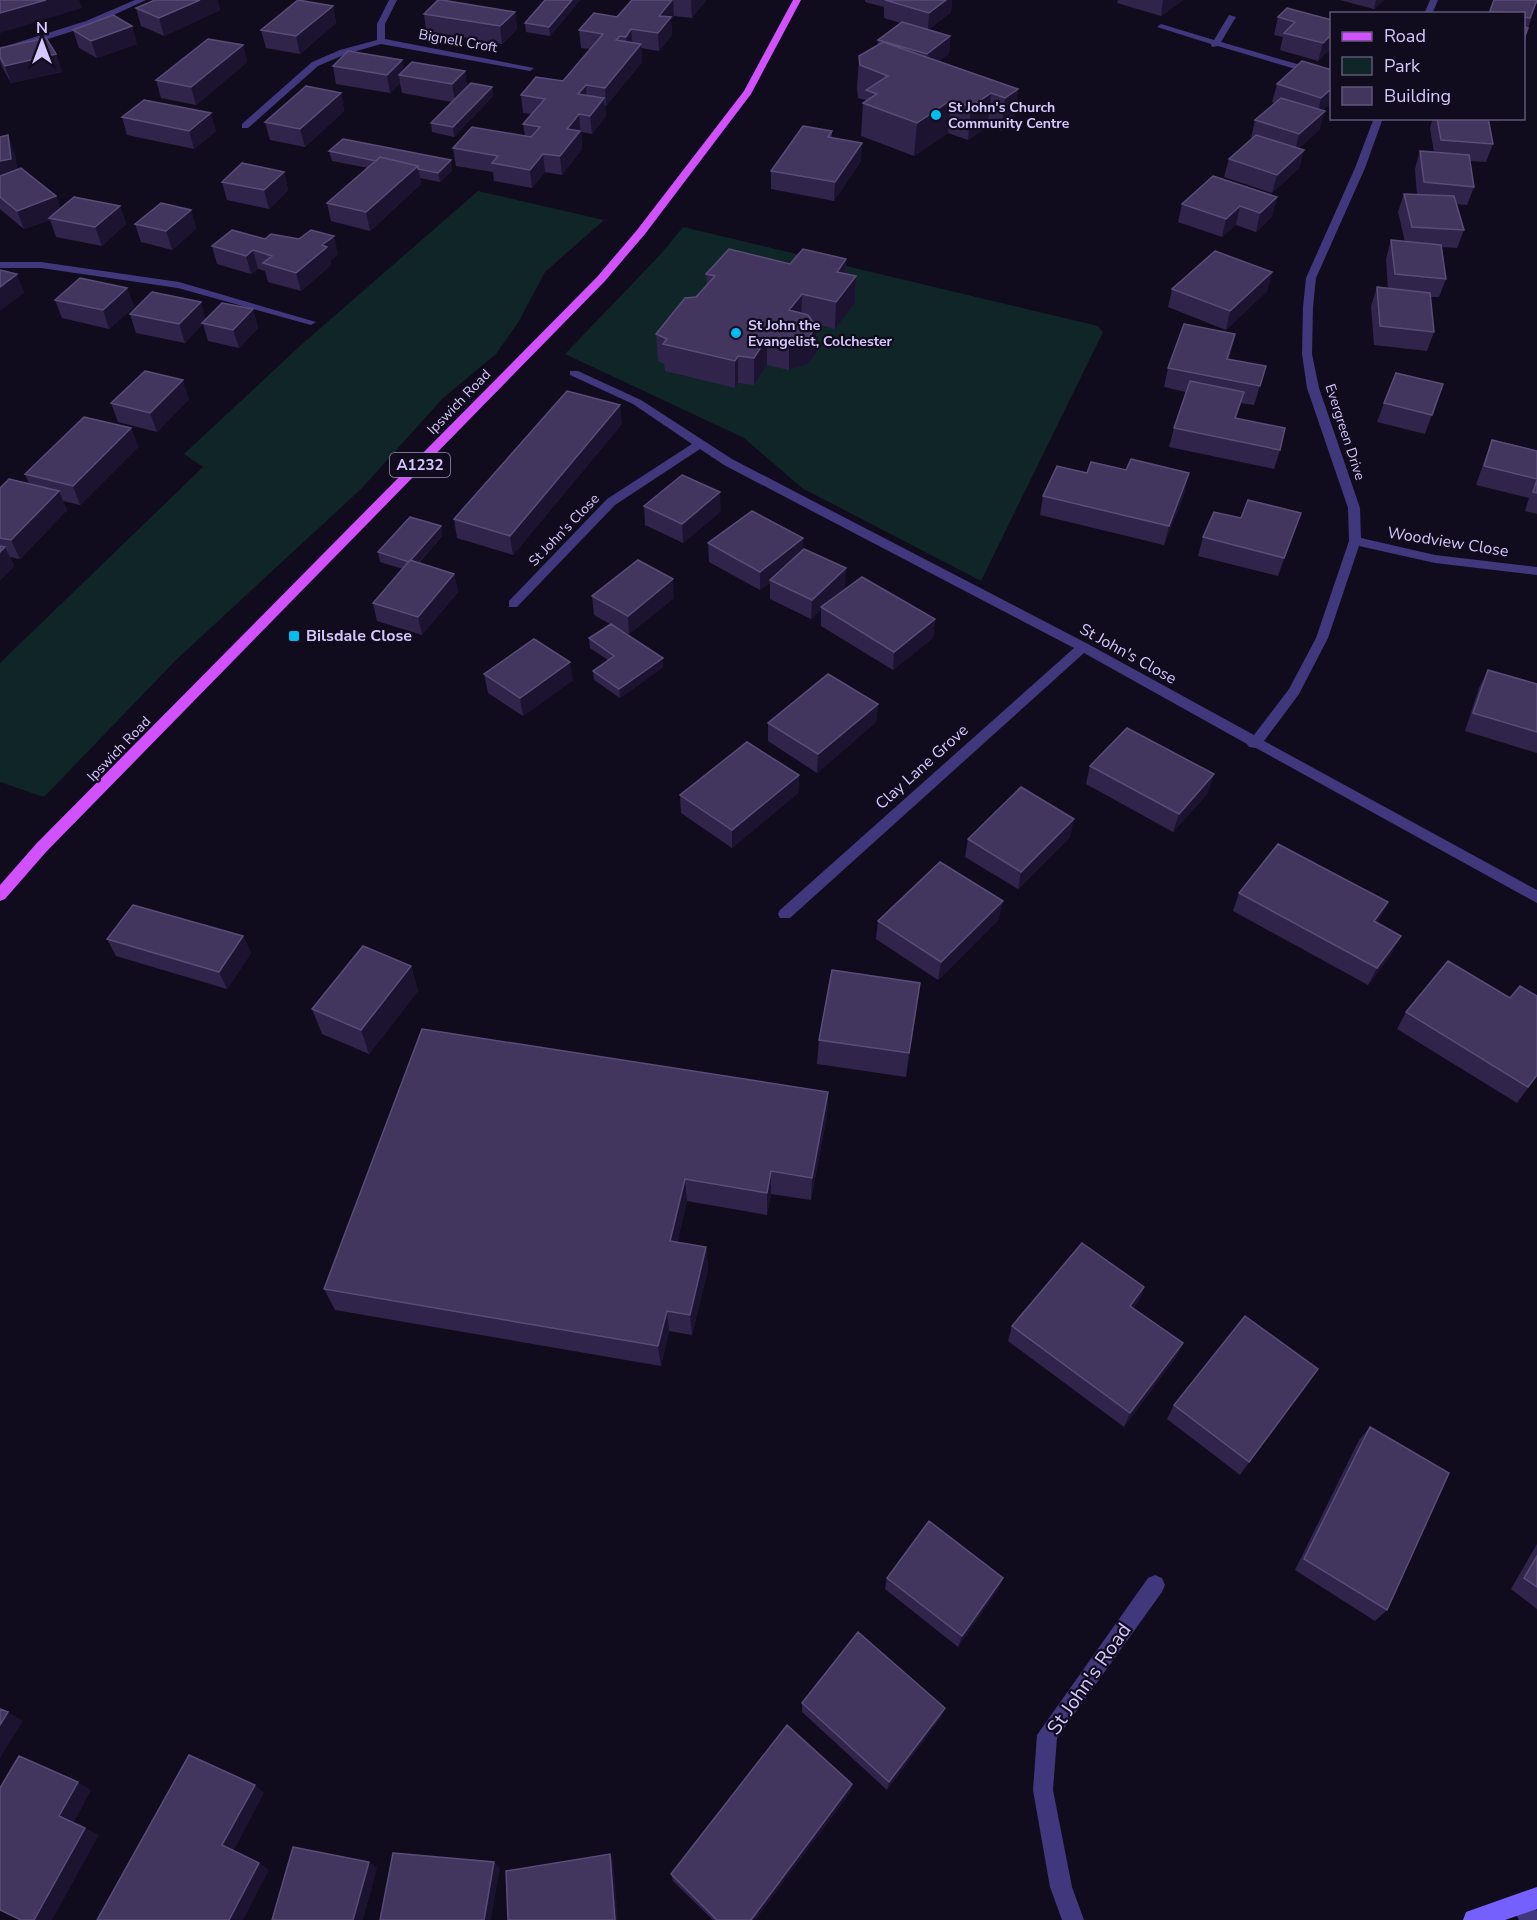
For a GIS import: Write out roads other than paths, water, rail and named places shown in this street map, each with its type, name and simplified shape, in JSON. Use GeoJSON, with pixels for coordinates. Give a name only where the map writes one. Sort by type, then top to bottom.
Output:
{"type":"FeatureCollection","features":[{"type":"Feature","properties":{"kind":"main road","name":"Ipswich Road"},"geometry":{"type":"LineString","coordinates":[[0,895],[41,848],[601,279],[748,92],[797,0]]}},
{"type":"Feature","properties":{"kind":"street"},"geometry":{"type":"LineString","coordinates":[[0,51],[89,23],[142,0]]}},
{"type":"Feature","properties":{"kind":"street"},"geometry":{"type":"LineString","coordinates":[[381,40],[381,24],[393,0]]}},
{"type":"Feature","properties":{"kind":"street"},"geometry":{"type":"LineString","coordinates":[[1215,45],[1232,17]]}},
{"type":"Feature","properties":{"kind":"street"},"geometry":{"type":"LineString","coordinates":[[1161,27],[1215,45],[1330,75]]}},
{"type":"Feature","properties":{"kind":"street","name":"Bignell Croft"},"geometry":{"type":"LineString","coordinates":[[245,126],[315,64],[381,40],[530,68]]}},
{"type":"Feature","properties":{"kind":"street","name":"Evergreen Drive"},"geometry":{"type":"LineString","coordinates":[[1254,744],[1294,691],[1322,638],[1355,541],[1354,508],[1314,388],[1307,354],[1308,307],[1311,278],[1360,168],[1378,120]]}},
{"type":"Feature","properties":{"kind":"street"},"geometry":{"type":"LineString","coordinates":[[0,265],[41,266],[179,285],[312,322]]}},
{"type":"Feature","properties":{"kind":"street","name":"St John's Close"},"geometry":{"type":"LineString","coordinates":[[574,373],[637,402],[728,462],[1083,647],[1254,744],[1537,897]]}},
{"type":"Feature","properties":{"kind":"street","name":"St John's Close"},"geometry":{"type":"LineString","coordinates":[[513,604],[611,502],[701,443]]}},
{"type":"Feature","properties":{"kind":"street","name":"Woodview Close"},"geometry":{"type":"LineString","coordinates":[[1355,541],[1435,559],[1537,571]]}},
{"type":"Feature","properties":{"kind":"street","name":"Clay Lane Grove"},"geometry":{"type":"LineString","coordinates":[[785,914],[1083,647]]}},
{"type":"Feature","properties":{"kind":"street","name":"St John's Road"},"geometry":{"type":"LineString","coordinates":[[1073,1920],[1061,1887],[1043,1790],[1047,1735],[1155,1585]]}},
{"type":"Feature","properties":{"kind":"street"},"geometry":{"type":"LineString","coordinates":[[1474,1920],[1530,1907]]}},
{"type":"Feature","properties":{"kind":"place","name":"St John's Church Community Centre"},"geometry":{"type":"Point","coordinates":[936,115]}},
{"type":"Feature","properties":{"kind":"place","name":"St John the Evangelist, Colchester"},"geometry":{"type":"Point","coordinates":[736,333]}},
{"type":"Feature","properties":{"kind":"place","name":"Bilsdale Close"},"geometry":{"type":"Point","coordinates":[294,636]}}]}
